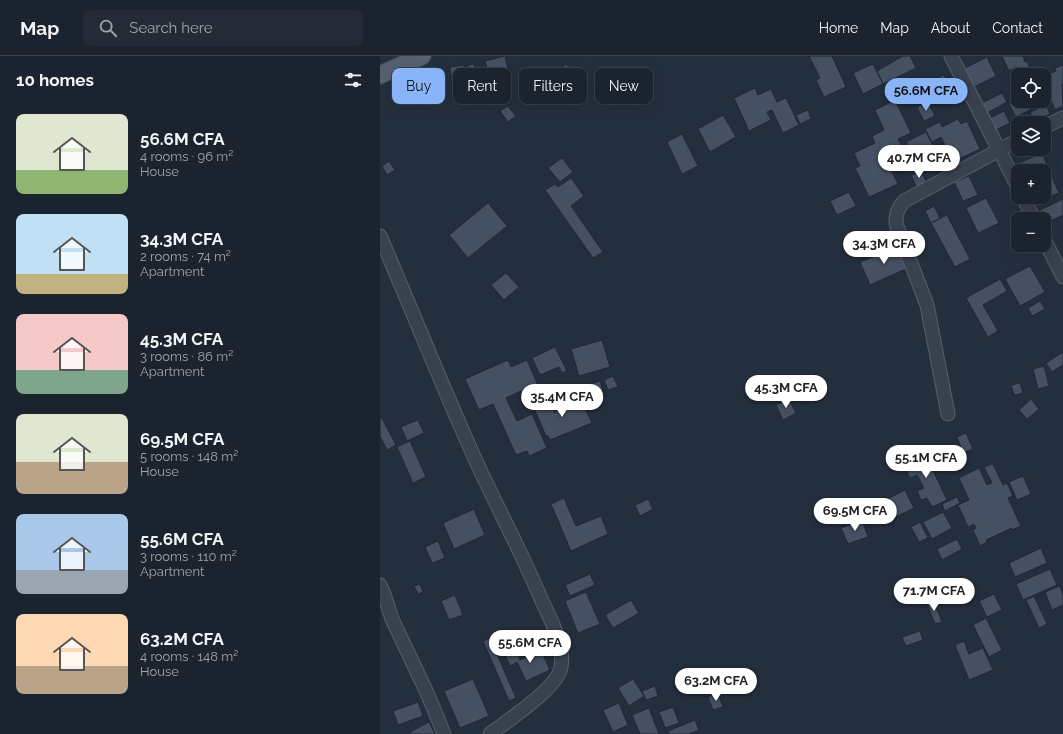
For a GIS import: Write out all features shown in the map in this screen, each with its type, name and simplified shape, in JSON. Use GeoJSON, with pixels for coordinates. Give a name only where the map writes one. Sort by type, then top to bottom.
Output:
{"type":"FeatureCollection","features":[{"type":"Feature","properties":{"kind":"main road"},"geometry":{"type":"LineString","coordinates":[[380,75],[422,56]]}},
{"type":"Feature","properties":{"kind":"street"},"geometry":{"type":"LineString","coordinates":[[951,56],[1011,173]]}},
{"type":"Feature","properties":{"kind":"street"},"geometry":{"type":"LineString","coordinates":[[1051,124],[1063,118]]}},
{"type":"Feature","properties":{"kind":"street"},"geometry":{"type":"LineString","coordinates":[[948,414],[927,305],[896,224],[896,213],[904,201],[1011,144]]}},
{"type":"Feature","properties":{"kind":"street"},"geometry":{"type":"LineString","coordinates":[[380,236],[475,459],[525,560],[562,649],[562,666],[560,674],[556,679],[536,699],[490,734]]}},
{"type":"Feature","properties":{"kind":"street"},"geometry":{"type":"LineString","coordinates":[[1050,252],[1063,277]]}},
{"type":"Feature","properties":{"kind":"street"},"geometry":{"type":"LineString","coordinates":[[380,585],[392,619],[428,694],[444,734]]}},
{"type":"Feature","properties":{"kind":"building"},"geometry":{"type":"Polygon","coordinates":[[[505,56],[508,68],[487,68],[485,61],[505,56]]]}},
{"type":"Feature","properties":{"kind":"building"},"geometry":{"type":"Polygon","coordinates":[[[809,56],[832,56],[846,87],[824,97],[816,80],[820,78],[809,56]]]}},
{"type":"Feature","properties":{"kind":"building"},"geometry":{"type":"Polygon","coordinates":[[[903,56],[910,56],[916,68],[883,84],[877,71],[903,56]]]}},
{"type":"Feature","properties":{"kind":"building"},"geometry":{"type":"Polygon","coordinates":[[[1002,56],[1023,56],[1025,62],[1027,61],[1030,68],[1017,67],[1011,68],[1009,71],[1002,56]]]}},
{"type":"Feature","properties":{"kind":"building"},"geometry":{"type":"Polygon","coordinates":[[[987,57],[996,76],[974,87],[965,68],[987,57]]]}},
{"type":"Feature","properties":{"kind":"building"},"geometry":{"type":"Polygon","coordinates":[[[474,64],[475,68],[469,68],[468,65],[474,64]]]}},
{"type":"Feature","properties":{"kind":"building"},"geometry":{"type":"Polygon","coordinates":[[[565,64],[572,68],[563,68],[565,64]]]}},
{"type":"Feature","properties":{"kind":"building"},"geometry":{"type":"Polygon","coordinates":[[[873,64],[883,84],[863,94],[853,73],[873,64]]]}},
{"type":"Feature","properties":{"kind":"building"},"geometry":{"type":"Polygon","coordinates":[[[464,65],[464,68],[453,68],[453,76],[451,76],[450,67],[464,65]]]}},
{"type":"Feature","properties":{"kind":"building"},"geometry":{"type":"Polygon","coordinates":[[[1063,65],[1063,106],[1055,110],[1051,102],[1051,74],[1056,71],[1055,68],[1063,65]]]}},
{"type":"Feature","properties":{"kind":"building"},"geometry":{"type":"Polygon","coordinates":[[[944,75],[950,88],[939,93],[933,80],[944,75]]]}},
{"type":"Feature","properties":{"kind":"building"},"geometry":{"type":"Polygon","coordinates":[[[755,88],[758,95],[771,89],[777,102],[786,98],[799,125],[783,133],[772,110],[767,112],[771,120],[749,131],[734,98],[755,88]]]}},
{"type":"Feature","properties":{"kind":"building"},"geometry":{"type":"Polygon","coordinates":[[[1002,93],[1007,102],[987,113],[982,103],[1002,93]]]}},
{"type":"Feature","properties":{"kind":"building"},"geometry":{"type":"Polygon","coordinates":[[[895,100],[911,133],[898,139],[905,153],[887,162],[898,184],[869,197],[855,168],[860,166],[854,153],[875,143],[872,136],[884,130],[875,110],[895,100]]]}},
{"type":"Feature","properties":{"kind":"building"},"geometry":{"type":"Polygon","coordinates":[[[928,102],[935,116],[924,121],[917,107],[928,102]]]}},
{"type":"Feature","properties":{"kind":"building"},"geometry":{"type":"Polygon","coordinates":[[[508,106],[516,116],[508,122],[500,111],[508,106]]]}},
{"type":"Feature","properties":{"kind":"building"},"geometry":{"type":"Polygon","coordinates":[[[1011,108],[1029,108],[1030,110],[1018,116],[1015,116],[1011,108]]]}},
{"type":"Feature","properties":{"kind":"building"},"geometry":{"type":"Polygon","coordinates":[[[1039,108],[1047,108],[1050,114],[1045,116],[1032,116],[1030,112],[1039,108]]]}},
{"type":"Feature","properties":{"kind":"building"},"geometry":{"type":"Polygon","coordinates":[[[808,110],[811,119],[800,124],[796,115],[808,110]]]}},
{"type":"Feature","properties":{"kind":"building"},"geometry":{"type":"Polygon","coordinates":[[[1004,111],[1010,123],[994,131],[988,119],[1004,111]]]}},
{"type":"Feature","properties":{"kind":"building"},"geometry":{"type":"Polygon","coordinates":[[[723,115],[736,137],[710,152],[698,129],[723,115]]]}},
{"type":"Feature","properties":{"kind":"building"},"geometry":{"type":"Polygon","coordinates":[[[958,119],[961,124],[967,121],[980,149],[953,162],[941,137],[932,142],[925,129],[940,122],[942,127],[958,119]]]}},
{"type":"Feature","properties":{"kind":"building"},"geometry":{"type":"Polygon","coordinates":[[[926,132],[935,150],[916,160],[906,142],[926,132]]]}},
{"type":"Feature","properties":{"kind":"building"},"geometry":{"type":"Polygon","coordinates":[[[682,134],[698,166],[682,174],[667,142],[682,134]]]}},
{"type":"Feature","properties":{"kind":"building"},"geometry":{"type":"Polygon","coordinates":[[[944,149],[950,162],[943,165],[937,152],[944,149]]]}},
{"type":"Feature","properties":{"kind":"building"},"geometry":{"type":"Polygon","coordinates":[[[1035,156],[1043,156],[1047,164],[1017,164],[1035,156]]]}},
{"type":"Feature","properties":{"kind":"building"},"geometry":{"type":"Polygon","coordinates":[[[562,158],[573,172],[560,182],[548,168],[562,158]]]}},
{"type":"Feature","properties":{"kind":"building"},"geometry":{"type":"Polygon","coordinates":[[[389,161],[395,170],[387,175],[382,166],[389,161]]]}},
{"type":"Feature","properties":{"kind":"building"},"geometry":{"type":"Polygon","coordinates":[[[921,171],[927,183],[917,188],[911,175],[921,171]]]}},
{"type":"Feature","properties":{"kind":"building"},"geometry":{"type":"Polygon","coordinates":[[[1051,174],[1059,193],[1051,196],[1051,174]]]}},
{"type":"Feature","properties":{"kind":"building"},"geometry":{"type":"Polygon","coordinates":[[[969,176],[978,195],[963,201],[954,182],[969,176]]]}},
{"type":"Feature","properties":{"kind":"building"},"geometry":{"type":"Polygon","coordinates":[[[571,178],[584,196],[571,206],[603,252],[593,258],[545,190],[555,184],[558,187],[571,178]]]}},
{"type":"Feature","properties":{"kind":"building"},"geometry":{"type":"Polygon","coordinates":[[[849,192],[856,206],[837,215],[830,201],[849,192]]]}},
{"type":"Feature","properties":{"kind":"building"},"geometry":{"type":"Polygon","coordinates":[[[986,198],[999,223],[978,233],[966,208],[986,198]]]}},
{"type":"Feature","properties":{"kind":"building"},"geometry":{"type":"Polygon","coordinates":[[[1063,199],[1063,215],[1051,221],[1051,212],[1038,211],[1063,199]]]}},
{"type":"Feature","properties":{"kind":"building"},"geometry":{"type":"Polygon","coordinates":[[[488,203],[507,226],[468,258],[449,235],[488,203]]]}},
{"type":"Feature","properties":{"kind":"building"},"geometry":{"type":"Polygon","coordinates":[[[934,206],[940,218],[931,223],[925,211],[934,206]]]}},
{"type":"Feature","properties":{"kind":"building"},"geometry":{"type":"Polygon","coordinates":[[[947,215],[970,259],[955,267],[931,223],[947,215]]]}},
{"type":"Feature","properties":{"kind":"building"},"geometry":{"type":"Polygon","coordinates":[[[898,246],[908,268],[870,285],[860,262],[898,246]]]}},
{"type":"Feature","properties":{"kind":"building"},"geometry":{"type":"Polygon","coordinates":[[[1030,266],[1045,292],[1020,306],[1005,279],[1030,266]]]}},
{"type":"Feature","properties":{"kind":"building"},"geometry":{"type":"Polygon","coordinates":[[[506,273],[519,287],[504,300],[491,285],[506,273]]]}},
{"type":"Feature","properties":{"kind":"building"},"geometry":{"type":"Polygon","coordinates":[[[1000,279],[1007,291],[983,305],[998,331],[988,337],[966,298],[1000,279]]]}},
{"type":"Feature","properties":{"kind":"building"},"geometry":{"type":"Polygon","coordinates":[[[1040,301],[1045,309],[1032,316],[1028,308],[1040,301]]]}},
{"type":"Feature","properties":{"kind":"building"},"geometry":{"type":"Polygon","coordinates":[[[602,340],[610,367],[579,376],[571,349],[602,340]]]}},
{"type":"Feature","properties":{"kind":"building"},"geometry":{"type":"Polygon","coordinates":[[[555,347],[567,371],[562,373],[559,367],[540,375],[532,358],[555,347]]]}},
{"type":"Feature","properties":{"kind":"building"},"geometry":{"type":"Polygon","coordinates":[[[1063,352],[1063,365],[1052,372],[1046,363],[1063,352]]]}},
{"type":"Feature","properties":{"kind":"building"},"geometry":{"type":"Polygon","coordinates":[[[508,360],[511,367],[527,360],[540,390],[524,397],[521,391],[506,398],[517,421],[532,414],[547,448],[529,456],[527,451],[516,455],[493,404],[479,410],[465,379],[508,360]]]}},
{"type":"Feature","properties":{"kind":"building"},"geometry":{"type":"Polygon","coordinates":[[[1044,366],[1049,386],[1038,389],[1033,369],[1044,366]]]}},
{"type":"Feature","properties":{"kind":"building"},"geometry":{"type":"Polygon","coordinates":[[[613,376],[618,387],[608,390],[604,380],[613,376]]]}},
{"type":"Feature","properties":{"kind":"building"},"geometry":{"type":"Polygon","coordinates":[[[600,381],[603,391],[589,396],[585,386],[600,381]]]}},
{"type":"Feature","properties":{"kind":"building"},"geometry":{"type":"Polygon","coordinates":[[[1020,383],[1023,393],[1014,395],[1011,385],[1020,383]]]}},
{"type":"Feature","properties":{"kind":"building"},"geometry":{"type":"Polygon","coordinates":[[[564,389],[570,404],[555,411],[548,396],[564,389]]]}},
{"type":"Feature","properties":{"kind":"building"},"geometry":{"type":"Polygon","coordinates":[[[549,399],[555,413],[555,411],[581,399],[592,423],[550,440],[548,436],[546,436],[533,406],[549,399]]]}},
{"type":"Feature","properties":{"kind":"building"},"geometry":{"type":"Polygon","coordinates":[[[789,399],[796,413],[783,420],[776,405],[789,399]]]}},
{"type":"Feature","properties":{"kind":"building"},"geometry":{"type":"Polygon","coordinates":[[[1031,399],[1039,409],[1027,419],[1019,410],[1031,399]]]}},
{"type":"Feature","properties":{"kind":"building"},"geometry":{"type":"Polygon","coordinates":[[[382,418],[396,445],[387,450],[380,436],[380,419],[382,418]]]}},
{"type":"Feature","properties":{"kind":"building"},"geometry":{"type":"Polygon","coordinates":[[[418,420],[424,433],[407,441],[401,427],[418,420]]]}},
{"type":"Feature","properties":{"kind":"building"},"geometry":{"type":"Polygon","coordinates":[[[966,433],[973,449],[963,453],[957,437],[966,433]]]}},
{"type":"Feature","properties":{"kind":"building"},"geometry":{"type":"Polygon","coordinates":[[[410,441],[426,477],[413,483],[397,447],[410,441]]]}},
{"type":"Feature","properties":{"kind":"building"},"geometry":{"type":"Polygon","coordinates":[[[923,450],[947,500],[932,507],[927,498],[921,500],[917,491],[924,488],[917,475],[910,478],[905,468],[912,464],[909,456],[923,450]]]}},
{"type":"Feature","properties":{"kind":"building"},"geometry":{"type":"Polygon","coordinates":[[[993,464],[1003,485],[1007,483],[1013,496],[1008,498],[1021,526],[1012,530],[1012,528],[986,540],[987,542],[980,546],[973,530],[976,528],[974,524],[968,527],[958,505],[969,500],[959,478],[979,468],[987,485],[992,483],[984,467],[993,464]]]}},
{"type":"Feature","properties":{"kind":"building"},"geometry":{"type":"Polygon","coordinates":[[[1023,476],[1031,494],[1017,500],[1009,482],[1023,476]]]}},
{"type":"Feature","properties":{"kind":"building"},"geometry":{"type":"Polygon","coordinates":[[[905,490],[914,508],[892,519],[883,501],[905,490]]]}},
{"type":"Feature","properties":{"kind":"building"},"geometry":{"type":"Polygon","coordinates":[[[957,497],[960,503],[945,511],[942,504],[957,497]]]}},
{"type":"Feature","properties":{"kind":"building"},"geometry":{"type":"Polygon","coordinates":[[[564,498],[576,526],[601,516],[608,534],[571,551],[551,504],[564,498]]]}},
{"type":"Feature","properties":{"kind":"building"},"geometry":{"type":"Polygon","coordinates":[[[648,499],[653,509],[640,516],[635,505],[648,499]]]}},
{"type":"Feature","properties":{"kind":"building"},"geometry":{"type":"Polygon","coordinates":[[[474,509],[485,535],[454,549],[443,523],[474,509]]]}},
{"type":"Feature","properties":{"kind":"building"},"geometry":{"type":"Polygon","coordinates":[[[943,512],[952,528],[932,539],[923,522],[943,512]]]}},
{"type":"Feature","properties":{"kind":"building"},"geometry":{"type":"Polygon","coordinates":[[[862,520],[868,537],[848,544],[841,528],[862,520]]]}},
{"type":"Feature","properties":{"kind":"building"},"geometry":{"type":"Polygon","coordinates":[[[920,522],[928,538],[919,542],[911,527],[920,522]]]}},
{"type":"Feature","properties":{"kind":"building"},"geometry":{"type":"Polygon","coordinates":[[[957,539],[962,549],[942,560],[937,549],[957,539]]]}},
{"type":"Feature","properties":{"kind":"building"},"geometry":{"type":"Polygon","coordinates":[[[438,541],[445,558],[432,563],[425,547],[438,541]]]}},
{"type":"Feature","properties":{"kind":"building"},"geometry":{"type":"Polygon","coordinates":[[[1041,548],[1047,563],[1015,577],[1009,563],[1041,548]]]}},
{"type":"Feature","properties":{"kind":"building"},"geometry":{"type":"Polygon","coordinates":[[[1050,569],[1057,585],[1023,600],[1016,584],[1050,569]]]}},
{"type":"Feature","properties":{"kind":"building"},"geometry":{"type":"Polygon","coordinates":[[[590,574],[595,585],[570,596],[565,585],[590,574]]]}},
{"type":"Feature","properties":{"kind":"building"},"geometry":{"type":"Polygon","coordinates":[[[420,584],[423,592],[418,594],[414,586],[420,584]]]}},
{"type":"Feature","properties":{"kind":"building"},"geometry":{"type":"Polygon","coordinates":[[[1060,586],[1063,595],[1063,605],[1052,610],[1045,592],[1060,586]]]}},
{"type":"Feature","properties":{"kind":"building"},"geometry":{"type":"Polygon","coordinates":[[[586,592],[600,624],[578,633],[565,601],[586,592]]]}},
{"type":"Feature","properties":{"kind":"building"},"geometry":{"type":"Polygon","coordinates":[[[994,594],[1002,610],[987,617],[979,601],[994,594]]]}},
{"type":"Feature","properties":{"kind":"building"},"geometry":{"type":"Polygon","coordinates":[[[455,595],[463,615],[449,620],[441,601],[455,595]]]}},
{"type":"Feature","properties":{"kind":"building"},"geometry":{"type":"Polygon","coordinates":[[[1034,596],[1047,624],[1039,628],[1026,600],[1034,596]]]}},
{"type":"Feature","properties":{"kind":"building"},"geometry":{"type":"Polygon","coordinates":[[[933,599],[942,622],[935,624],[926,601],[933,599]]]}},
{"type":"Feature","properties":{"kind":"building"},"geometry":{"type":"Polygon","coordinates":[[[631,600],[639,613],[613,628],[605,615],[631,600]]]}},
{"type":"Feature","properties":{"kind":"building"},"geometry":{"type":"Polygon","coordinates":[[[986,618],[1002,650],[989,657],[973,625],[986,618]]]}},
{"type":"Feature","properties":{"kind":"building"},"geometry":{"type":"Polygon","coordinates":[[[920,631],[923,640],[906,646],[902,637],[920,631]]]}},
{"type":"Feature","properties":{"kind":"building"},"geometry":{"type":"Polygon","coordinates":[[[490,638],[516,698],[509,701],[483,641],[490,638]]]}},
{"type":"Feature","properties":{"kind":"building"},"geometry":{"type":"Polygon","coordinates":[[[964,641],[969,654],[983,648],[993,670],[969,680],[955,645],[964,641]]]}},
{"type":"Feature","properties":{"kind":"building"},"geometry":{"type":"Polygon","coordinates":[[[516,650],[520,660],[541,650],[550,670],[526,681],[517,662],[510,666],[505,655],[516,650]]]}},
{"type":"Feature","properties":{"kind":"building"},"geometry":{"type":"Polygon","coordinates":[[[473,679],[489,716],[460,728],[444,691],[473,679]]]}},
{"type":"Feature","properties":{"kind":"building"},"geometry":{"type":"Polygon","coordinates":[[[633,679],[644,696],[629,706],[618,688],[633,679]]]}},
{"type":"Feature","properties":{"kind":"building"},"geometry":{"type":"Polygon","coordinates":[[[655,686],[658,696],[646,700],[642,691],[655,686]]]}},
{"type":"Feature","properties":{"kind":"building"},"geometry":{"type":"Polygon","coordinates":[[[718,693],[723,707],[713,710],[708,697],[718,693]]]}},
{"type":"Feature","properties":{"kind":"building"},"geometry":{"type":"Polygon","coordinates":[[[418,702],[423,716],[398,725],[393,711],[418,702]]]}},
{"type":"Feature","properties":{"kind":"building"},"geometry":{"type":"Polygon","coordinates":[[[619,703],[628,725],[613,732],[603,710],[619,703]]]}},
{"type":"Feature","properties":{"kind":"building"},"geometry":{"type":"Polygon","coordinates":[[[673,707],[679,723],[665,728],[659,712],[673,707]]]}},
{"type":"Feature","properties":{"kind":"building"},"geometry":{"type":"Polygon","coordinates":[[[649,708],[659,734],[640,734],[632,715],[649,708]]]}},
{"type":"Feature","properties":{"kind":"building"},"geometry":{"type":"Polygon","coordinates":[[[695,720],[699,730],[689,734],[669,734],[668,731],[695,720]]]}},
{"type":"Feature","properties":{"kind":"building"},"geometry":{"type":"Polygon","coordinates":[[[429,722],[435,734],[411,734],[410,732],[429,722]]]}}]}
